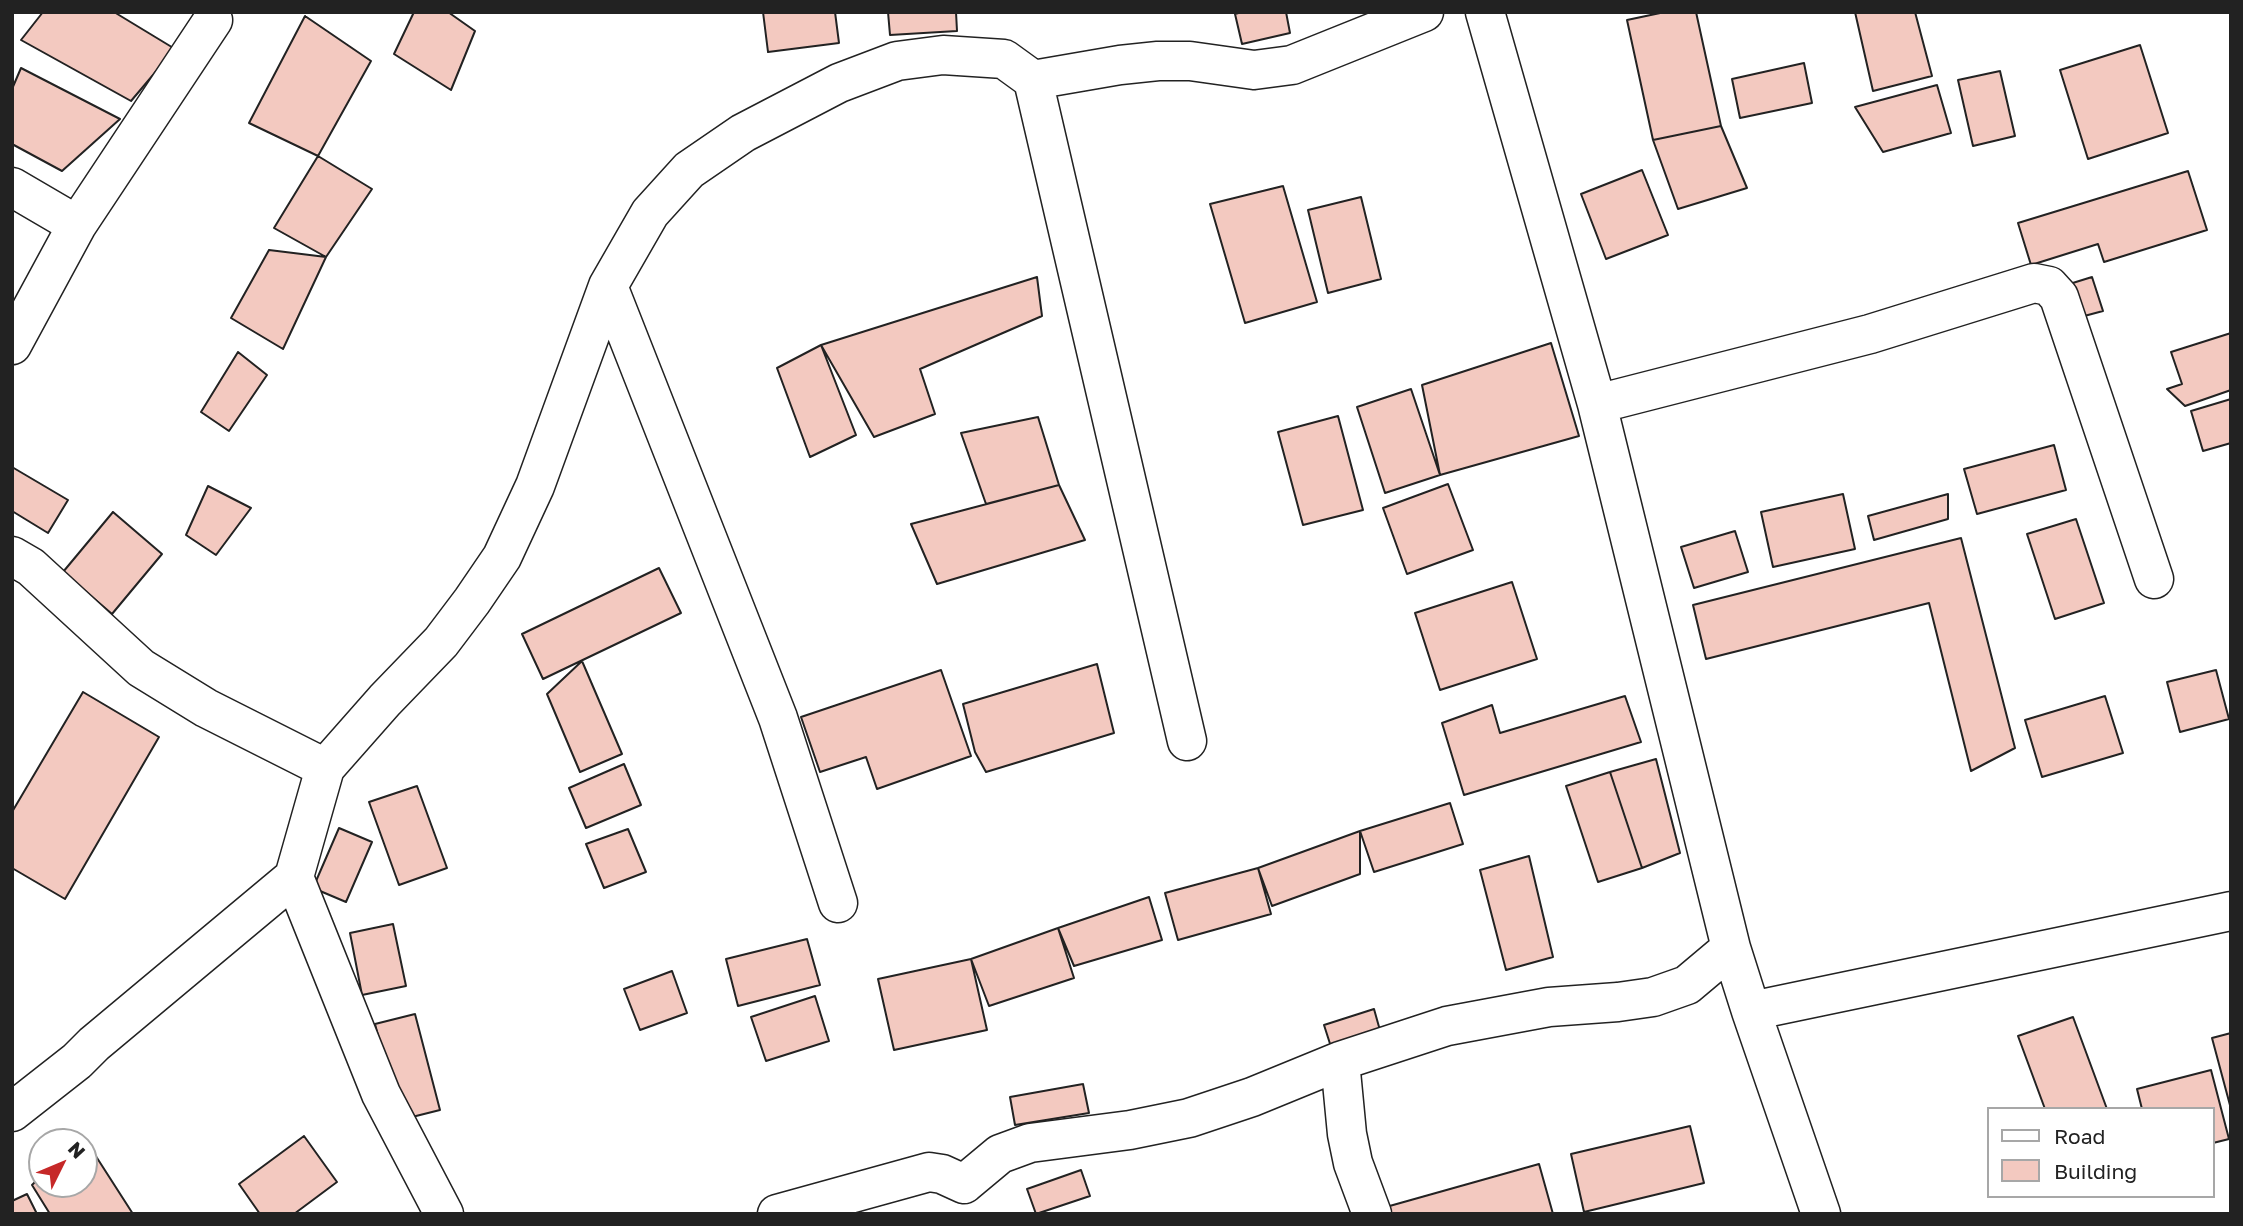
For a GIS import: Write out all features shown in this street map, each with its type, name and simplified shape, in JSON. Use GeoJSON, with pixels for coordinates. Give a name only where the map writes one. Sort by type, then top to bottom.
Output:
{"type":"FeatureCollection","features":[{"type":"Feature","properties":{"kind":"street"},"geometry":{"type":"LineString","coordinates":[[1034,80],[1158,61],[1190,61],[1254,70],[1292,65],[1424,12]]}},
{"type":"Feature","properties":{"kind":"street"},"geometry":{"type":"LineString","coordinates":[[1485,12],[1597,404],[1731,948],[1821,1214]]}},
{"type":"Feature","properties":{"kind":"street"},"geometry":{"type":"LineString","coordinates":[[12,345],[77,225],[213,20]]}},
{"type":"Feature","properties":{"kind":"street"},"geometry":{"type":"LineString","coordinates":[[12,1112],[77,1061],[294,877],[325,768],[441,642],[502,557],[535,486],[608,286],[650,213],[689,170],[743,133],[839,83],[897,61],[943,55],[1004,59],[1034,80],[1188,741]]}},
{"type":"Feature","properties":{"kind":"street"},"geometry":{"type":"LineString","coordinates":[[12,187],[77,225]]}},
{"type":"Feature","properties":{"kind":"street"},"geometry":{"type":"LineString","coordinates":[[1597,404],[1870,334],[2034,283],[2049,286],[2059,297],[2154,579]]}},
{"type":"Feature","properties":{"kind":"street"},"geometry":{"type":"LineString","coordinates":[[608,286],[778,718],[838,903]]}},
{"type":"Feature","properties":{"kind":"street"},"geometry":{"type":"LineString","coordinates":[[12,556],[31,566],[141,668],[206,708],[325,768]]}},
{"type":"Feature","properties":{"kind":"street"},"geometry":{"type":"LineString","coordinates":[[294,877],[381,1094],[444,1214]]}},
{"type":"Feature","properties":{"kind":"street"},"geometry":{"type":"LineString","coordinates":[[1751,1012],[2231,911]]}},
{"type":"Feature","properties":{"kind":"street"},"geometry":{"type":"LineString","coordinates":[[777,1214],[929,1172],[942,1174],[968,1199],[1000,1153],[1030,1143],[1130,1130],[1189,1118],[1252,1097],[1340,1061],[1447,1026],[1549,1007],[1653,997],[1687,985],[1731,948]]}},
{"type":"Feature","properties":{"kind":"street"},"geometry":{"type":"LineString","coordinates":[[1340,1061],[1353,1163],[1372,1214]]}},
{"type":"Feature","properties":{"kind":"building"},"geometry":{"type":"Polygon","coordinates":[[[43,12],[114,12],[175,49],[131,101],[21,40],[43,12]]]}},
{"type":"Feature","properties":{"kind":"building"},"geometry":{"type":"Polygon","coordinates":[[[414,12],[448,12],[475,31],[451,90],[394,54],[414,12]]]}},
{"type":"Feature","properties":{"kind":"building"},"geometry":{"type":"Polygon","coordinates":[[[763,12],[835,12],[839,43],[768,52],[763,12]]]}},
{"type":"Feature","properties":{"kind":"building"},"geometry":{"type":"Polygon","coordinates":[[[888,12],[956,12],[957,31],[890,35],[888,12]]]}},
{"type":"Feature","properties":{"kind":"building"},"geometry":{"type":"Polygon","coordinates":[[[1286,12],[1290,33],[1242,44],[1235,14],[1286,12]]]}},
{"type":"Feature","properties":{"kind":"building"},"geometry":{"type":"Polygon","coordinates":[[[1665,12],[1696,12],[1721,126],[1653,140],[1627,20],[1665,12]]]}},
{"type":"Feature","properties":{"kind":"building"},"geometry":{"type":"Polygon","coordinates":[[[1855,12],[1915,12],[1932,76],[1873,91],[1855,12]]]}},
{"type":"Feature","properties":{"kind":"building"},"geometry":{"type":"Polygon","coordinates":[[[305,16],[371,61],[318,156],[249,123],[305,16]]]}},
{"type":"Feature","properties":{"kind":"building"},"geometry":{"type":"Polygon","coordinates":[[[2140,45],[2168,133],[2088,159],[2060,70],[2140,45]]]}},
{"type":"Feature","properties":{"kind":"building"},"geometry":{"type":"Polygon","coordinates":[[[1804,63],[1812,103],[1740,118],[1732,79],[1804,63]]]}},
{"type":"Feature","properties":{"kind":"building"},"geometry":{"type":"Polygon","coordinates":[[[21,68],[120,119],[62,171],[12,144],[12,89],[21,68]]]}},
{"type":"Feature","properties":{"kind":"building"},"geometry":{"type":"Polygon","coordinates":[[[2000,71],[2015,136],[1973,146],[1958,80],[2000,71]]]}},
{"type":"Feature","properties":{"kind":"building"},"geometry":{"type":"Polygon","coordinates":[[[1937,85],[1951,133],[1883,152],[1855,107],[1937,85]]]}},
{"type":"Feature","properties":{"kind":"building"},"geometry":{"type":"Polygon","coordinates":[[[1721,126],[1747,188],[1678,209],[1653,140],[1721,126]]]}},
{"type":"Feature","properties":{"kind":"building"},"geometry":{"type":"Polygon","coordinates":[[[318,156],[372,189],[326,257],[274,228],[318,156]]]}},
{"type":"Feature","properties":{"kind":"building"},"geometry":{"type":"Polygon","coordinates":[[[1642,170],[1668,235],[1606,259],[1581,194],[1642,170]]]}},
{"type":"Feature","properties":{"kind":"building"},"geometry":{"type":"Polygon","coordinates":[[[2188,171],[2207,230],[2104,262],[2098,244],[2031,265],[2018,223],[2188,171]]]}},
{"type":"Feature","properties":{"kind":"building"},"geometry":{"type":"Polygon","coordinates":[[[1283,186],[1317,302],[1245,323],[1210,204],[1283,186]]]}},
{"type":"Feature","properties":{"kind":"building"},"geometry":{"type":"Polygon","coordinates":[[[1361,197],[1381,279],[1328,293],[1308,210],[1361,197]]]}},
{"type":"Feature","properties":{"kind":"building"},"geometry":{"type":"Polygon","coordinates":[[[269,250],[326,257],[283,349],[231,318],[269,250]]]}},
{"type":"Feature","properties":{"kind":"building"},"geometry":{"type":"Polygon","coordinates":[[[1037,277],[1042,316],[920,369],[935,414],[874,437],[821,345],[1037,277]]]}},
{"type":"Feature","properties":{"kind":"building"},"geometry":{"type":"Polygon","coordinates":[[[2092,277],[2103,311],[2073,319],[2063,286],[2092,277]]]}},
{"type":"Feature","properties":{"kind":"building"},"geometry":{"type":"Polygon","coordinates":[[[2231,333],[2231,390],[2185,406],[2167,389],[2182,384],[2171,352],[2231,333]]]}},
{"type":"Feature","properties":{"kind":"building"},"geometry":{"type":"Polygon","coordinates":[[[1551,343],[1579,436],[1440,475],[1422,385],[1551,343]]]}},
{"type":"Feature","properties":{"kind":"building"},"geometry":{"type":"Polygon","coordinates":[[[821,345],[856,435],[810,457],[777,368],[821,345]]]}},
{"type":"Feature","properties":{"kind":"building"},"geometry":{"type":"Polygon","coordinates":[[[238,352],[267,375],[229,431],[201,412],[238,352]]]}},
{"type":"Feature","properties":{"kind":"building"},"geometry":{"type":"Polygon","coordinates":[[[1411,389],[1440,475],[1385,493],[1357,407],[1411,389]]]}},
{"type":"Feature","properties":{"kind":"building"},"geometry":{"type":"Polygon","coordinates":[[[2231,399],[2231,443],[2203,451],[2191,411],[2231,399]]]}},
{"type":"Feature","properties":{"kind":"building"},"geometry":{"type":"Polygon","coordinates":[[[1338,416],[1363,510],[1303,525],[1278,432],[1338,416]]]}},
{"type":"Feature","properties":{"kind":"building"},"geometry":{"type":"Polygon","coordinates":[[[1038,417],[1059,485],[986,504],[961,433],[1038,417]]]}},
{"type":"Feature","properties":{"kind":"building"},"geometry":{"type":"Polygon","coordinates":[[[2054,445],[2066,490],[1977,514],[1964,469],[2054,445]]]}},
{"type":"Feature","properties":{"kind":"building"},"geometry":{"type":"Polygon","coordinates":[[[12,467],[68,500],[48,533],[12,511],[12,467]]]}},
{"type":"Feature","properties":{"kind":"building"},"geometry":{"type":"Polygon","coordinates":[[[1448,484],[1473,550],[1407,574],[1383,508],[1448,484]]]}},
{"type":"Feature","properties":{"kind":"building"},"geometry":{"type":"Polygon","coordinates":[[[1059,485],[1085,540],[937,584],[911,524],[1059,485]]]}},
{"type":"Feature","properties":{"kind":"building"},"geometry":{"type":"Polygon","coordinates":[[[208,486],[251,508],[216,555],[186,535],[208,486]]]}},
{"type":"Feature","properties":{"kind":"building"},"geometry":{"type":"Polygon","coordinates":[[[1843,494],[1855,549],[1773,567],[1761,512],[1843,494]]]}},
{"type":"Feature","properties":{"kind":"building"},"geometry":{"type":"Polygon","coordinates":[[[1948,494],[1948,519],[1874,540],[1868,516],[1948,494]]]}},
{"type":"Feature","properties":{"kind":"building"},"geometry":{"type":"Polygon","coordinates":[[[113,512],[162,554],[112,614],[63,572],[113,512]]]}},
{"type":"Feature","properties":{"kind":"building"},"geometry":{"type":"Polygon","coordinates":[[[2076,519],[2104,603],[2055,619],[2027,534],[2076,519]]]}},
{"type":"Feature","properties":{"kind":"building"},"geometry":{"type":"Polygon","coordinates":[[[1735,531],[1748,572],[1694,588],[1681,547],[1735,531]]]}},
{"type":"Feature","properties":{"kind":"building"},"geometry":{"type":"Polygon","coordinates":[[[1961,538],[2015,748],[1971,771],[1929,603],[1706,659],[1693,605],[1961,538]]]}},
{"type":"Feature","properties":{"kind":"building"},"geometry":{"type":"Polygon","coordinates":[[[659,568],[681,613],[543,679],[522,634],[659,568]]]}},
{"type":"Feature","properties":{"kind":"building"},"geometry":{"type":"Polygon","coordinates":[[[1512,582],[1537,659],[1440,690],[1415,613],[1512,582]]]}},
{"type":"Feature","properties":{"kind":"building"},"geometry":{"type":"Polygon","coordinates":[[[582,661],[622,754],[580,772],[547,694],[582,661]]]}},
{"type":"Feature","properties":{"kind":"building"},"geometry":{"type":"Polygon","coordinates":[[[1097,664],[1114,733],[986,772],[975,752],[963,704],[1097,664]]]}},
{"type":"Feature","properties":{"kind":"building"},"geometry":{"type":"Polygon","coordinates":[[[941,670],[971,756],[877,789],[866,757],[820,772],[801,717],[941,670]]]}},
{"type":"Feature","properties":{"kind":"building"},"geometry":{"type":"Polygon","coordinates":[[[2216,670],[2229,719],[2180,732],[2167,682],[2216,670]]]}},
{"type":"Feature","properties":{"kind":"building"},"geometry":{"type":"Polygon","coordinates":[[[83,692],[159,737],[65,899],[12,868],[12,812],[83,692]]]}},
{"type":"Feature","properties":{"kind":"building"},"geometry":{"type":"Polygon","coordinates":[[[1625,696],[1641,742],[1464,795],[1442,723],[1492,705],[1500,733],[1625,696]]]}},
{"type":"Feature","properties":{"kind":"building"},"geometry":{"type":"Polygon","coordinates":[[[2105,696],[2123,753],[2042,777],[2025,720],[2105,696]]]}},
{"type":"Feature","properties":{"kind":"building"},"geometry":{"type":"Polygon","coordinates":[[[1656,759],[1680,853],[1642,868],[1610,772],[1656,759]]]}},
{"type":"Feature","properties":{"kind":"building"},"geometry":{"type":"Polygon","coordinates":[[[624,764],[641,805],[586,828],[569,788],[624,764]]]}},
{"type":"Feature","properties":{"kind":"building"},"geometry":{"type":"Polygon","coordinates":[[[1610,772],[1642,868],[1598,882],[1566,786],[1610,772]]]}},
{"type":"Feature","properties":{"kind":"building"},"geometry":{"type":"Polygon","coordinates":[[[417,786],[447,868],[399,885],[369,802],[417,786]]]}},
{"type":"Feature","properties":{"kind":"building"},"geometry":{"type":"Polygon","coordinates":[[[1450,803],[1463,844],[1374,872],[1360,831],[1450,803]]]}},
{"type":"Feature","properties":{"kind":"building"},"geometry":{"type":"Polygon","coordinates":[[[339,828],[372,842],[346,902],[313,888],[339,828]]]}},
{"type":"Feature","properties":{"kind":"building"},"geometry":{"type":"Polygon","coordinates":[[[628,829],[646,872],[604,888],[586,844],[628,829]]]}},
{"type":"Feature","properties":{"kind":"building"},"geometry":{"type":"Polygon","coordinates":[[[1360,831],[1360,874],[1272,906],[1258,868],[1360,831]]]}},
{"type":"Feature","properties":{"kind":"building"},"geometry":{"type":"Polygon","coordinates":[[[1529,856],[1553,957],[1506,970],[1480,870],[1529,856]]]}},
{"type":"Feature","properties":{"kind":"building"},"geometry":{"type":"Polygon","coordinates":[[[1258,868],[1271,914],[1178,940],[1165,893],[1258,868]]]}},
{"type":"Feature","properties":{"kind":"building"},"geometry":{"type":"Polygon","coordinates":[[[1149,897],[1162,940],[1074,966],[1058,928],[1149,897]]]}},
{"type":"Feature","properties":{"kind":"building"},"geometry":{"type":"Polygon","coordinates":[[[393,924],[406,986],[362,995],[350,933],[393,924]]]}},
{"type":"Feature","properties":{"kind":"building"},"geometry":{"type":"Polygon","coordinates":[[[1058,928],[1074,978],[989,1006],[971,959],[1058,928]]]}},
{"type":"Feature","properties":{"kind":"building"},"geometry":{"type":"Polygon","coordinates":[[[807,939],[820,985],[738,1006],[726,959],[807,939]]]}},
{"type":"Feature","properties":{"kind":"building"},"geometry":{"type":"Polygon","coordinates":[[[971,959],[987,1030],[894,1050],[878,979],[971,959]]]}},
{"type":"Feature","properties":{"kind":"building"},"geometry":{"type":"Polygon","coordinates":[[[672,971],[687,1013],[640,1030],[624,989],[672,971]]]}},
{"type":"Feature","properties":{"kind":"building"},"geometry":{"type":"Polygon","coordinates":[[[815,996],[829,1041],[766,1061],[751,1017],[815,996]]]}},
{"type":"Feature","properties":{"kind":"building"},"geometry":{"type":"Polygon","coordinates":[[[1374,1009],[1381,1034],[1332,1050],[1324,1025],[1374,1009]]]}},
{"type":"Feature","properties":{"kind":"building"},"geometry":{"type":"Polygon","coordinates":[[[415,1014],[440,1110],[400,1120],[375,1024],[415,1014]]]}},
{"type":"Feature","properties":{"kind":"building"},"geometry":{"type":"Polygon","coordinates":[[[2073,1017],[2106,1107],[2044,1107],[2018,1036],[2073,1017]]]}},
{"type":"Feature","properties":{"kind":"building"},"geometry":{"type":"Polygon","coordinates":[[[2231,1033],[2231,1109],[2212,1038],[2231,1033]]]}},
{"type":"Feature","properties":{"kind":"building"},"geometry":{"type":"Polygon","coordinates":[[[2211,1070],[2229,1139],[2215,1142],[2215,1107],[2142,1107],[2137,1089],[2211,1070]]]}},
{"type":"Feature","properties":{"kind":"building"},"geometry":{"type":"Polygon","coordinates":[[[1083,1084],[1089,1113],[1015,1125],[1010,1097],[1083,1084]]]}},
{"type":"Feature","properties":{"kind":"building"},"geometry":{"type":"Polygon","coordinates":[[[1690,1126],[1704,1183],[1584,1212],[1571,1154],[1690,1126]]]}},
{"type":"Feature","properties":{"kind":"building"},"geometry":{"type":"Polygon","coordinates":[[[304,1136],[337,1182],[294,1214],[260,1214],[239,1184],[304,1136]]]}},
{"type":"Feature","properties":{"kind":"building"},"geometry":{"type":"Polygon","coordinates":[[[98,1159],[133,1214],[50,1214],[40,1198],[98,1198],[98,1159]]]}},
{"type":"Feature","properties":{"kind":"building"},"geometry":{"type":"Polygon","coordinates":[[[1539,1164],[1553,1214],[1388,1214],[1386,1207],[1539,1164]]]}},
{"type":"Feature","properties":{"kind":"building"},"geometry":{"type":"Polygon","coordinates":[[[1081,1170],[1090,1196],[1036,1214],[1027,1189],[1081,1170]]]}},
{"type":"Feature","properties":{"kind":"building"},"geometry":{"type":"Polygon","coordinates":[[[27,1194],[37,1214],[12,1214],[12,1201],[27,1194]]]}}]}
